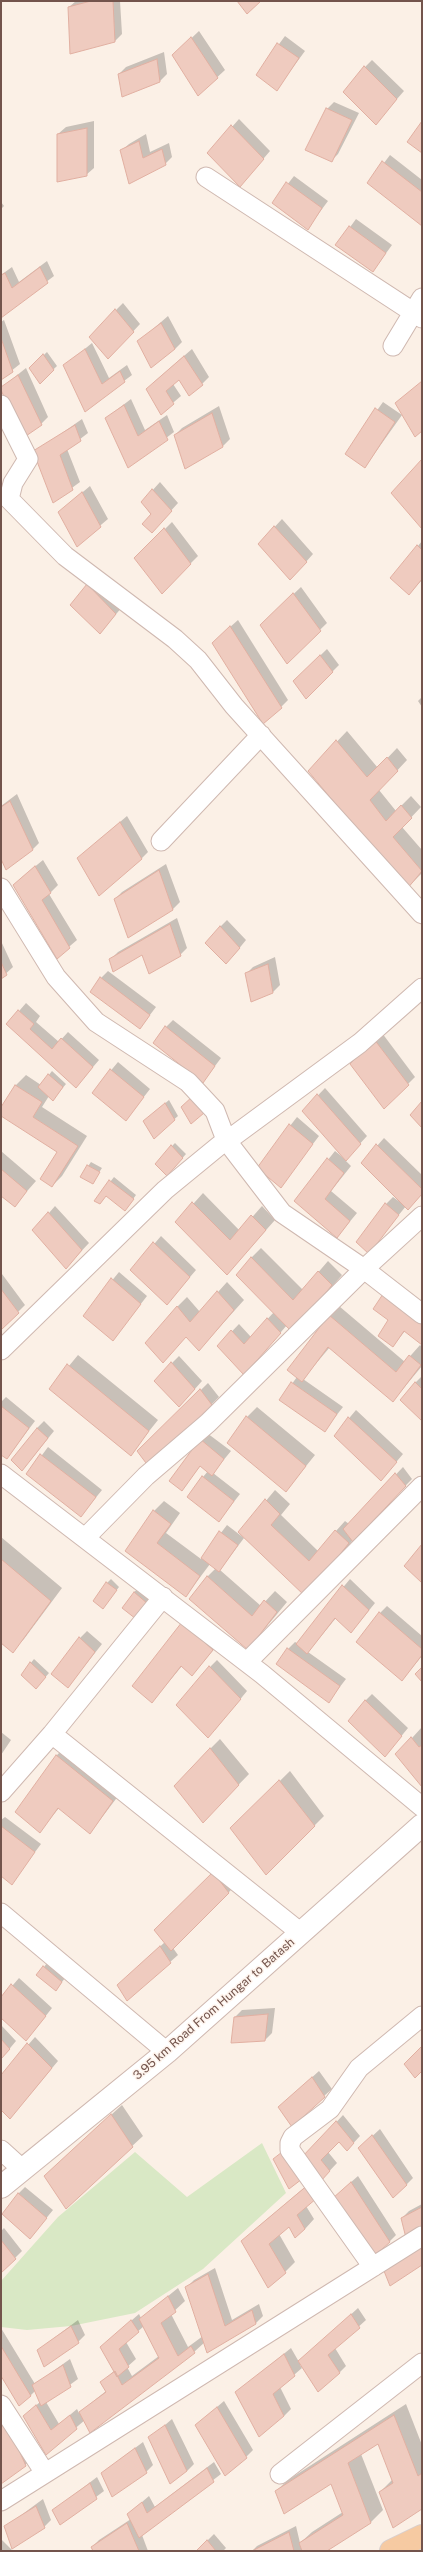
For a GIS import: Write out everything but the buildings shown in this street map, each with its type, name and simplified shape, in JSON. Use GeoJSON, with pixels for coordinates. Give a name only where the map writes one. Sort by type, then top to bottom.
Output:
{"type":"FeatureCollection","features":[{"type":"Feature","properties":{"kind":"main road"},"geometry":{"type":"LineString","coordinates":[[391,2551],[422,2536]]}},
{"type":"Feature","properties":{"kind":"street"},"geometry":{"type":"LineString","coordinates":[[206,177],[419,309],[393,346]]}},
{"type":"Feature","properties":{"kind":"street"},"geometry":{"type":"LineString","coordinates":[[1,405],[28,459],[13,483],[9,499],[65,556],[175,639],[198,660],[234,706],[422,914]]}},
{"type":"Feature","properties":{"kind":"street"},"geometry":{"type":"LineString","coordinates":[[161,841],[261,736]]}},
{"type":"Feature","properties":{"kind":"street"},"geometry":{"type":"LineString","coordinates":[[1,888],[56,977],[96,1022],[188,1082],[215,1111],[282,1213],[364,1268],[422,1314]]}},
{"type":"Feature","properties":{"kind":"street"},"geometry":{"type":"LineString","coordinates":[[1,1350],[165,1190],[231,1137],[360,1044],[422,988]]}},
{"type":"Feature","properties":{"kind":"street"},"geometry":{"type":"LineString","coordinates":[[85,1538],[146,1476],[208,1423],[364,1268],[422,1216]]}},
{"type":"Feature","properties":{"kind":"street"},"geometry":{"type":"LineString","coordinates":[[1,1474],[163,1596],[247,1662],[422,1807]]}},
{"type":"Feature","properties":{"kind":"street"},"geometry":{"type":"LineString","coordinates":[[247,1662],[422,1486]]}},
{"type":"Feature","properties":{"kind":"street"},"geometry":{"type":"LineString","coordinates":[[1,1792],[52,1734],[163,1596]]}},
{"type":"Feature","properties":{"kind":"street"},"geometry":{"type":"LineString","coordinates":[[52,1734],[301,1933]]}},
{"type":"Feature","properties":{"kind":"street","name":"3.95 km Road From Hungar to Batash"},"geometry":{"type":"LineString","coordinates":[[1,2187],[167,2052],[422,1825]]}},
{"type":"Feature","properties":{"kind":"street"},"geometry":{"type":"LineString","coordinates":[[1,1913],[167,2052]]}},
{"type":"Feature","properties":{"kind":"street"},"geometry":{"type":"LineString","coordinates":[[373,2267],[290,2150],[290,2143],[293,2137],[330,2109],[359,2068],[422,2016]]}},
{"type":"Feature","properties":{"kind":"street"},"geometry":{"type":"LineString","coordinates":[[1,2150],[22,2169]]}},
{"type":"Feature","properties":{"kind":"street"},"geometry":{"type":"LineString","coordinates":[[1,2501],[422,2236]]}},
{"type":"Feature","properties":{"kind":"street"},"geometry":{"type":"LineString","coordinates":[[280,2474],[422,2363]]}},
{"type":"Feature","properties":{"kind":"street"},"geometry":{"type":"LineString","coordinates":[[1,2405],[45,2473]]}},
{"type":"Feature","properties":{"kind":"green space"},"geometry":{"type":"Polygon","coordinates":[[[262,2143],[286,2193],[203,2269],[135,2313],[71,2326],[27,2330],[1,2327],[1,2281],[58,2217],[135,2152],[187,2197],[262,2143]]]}}]}
